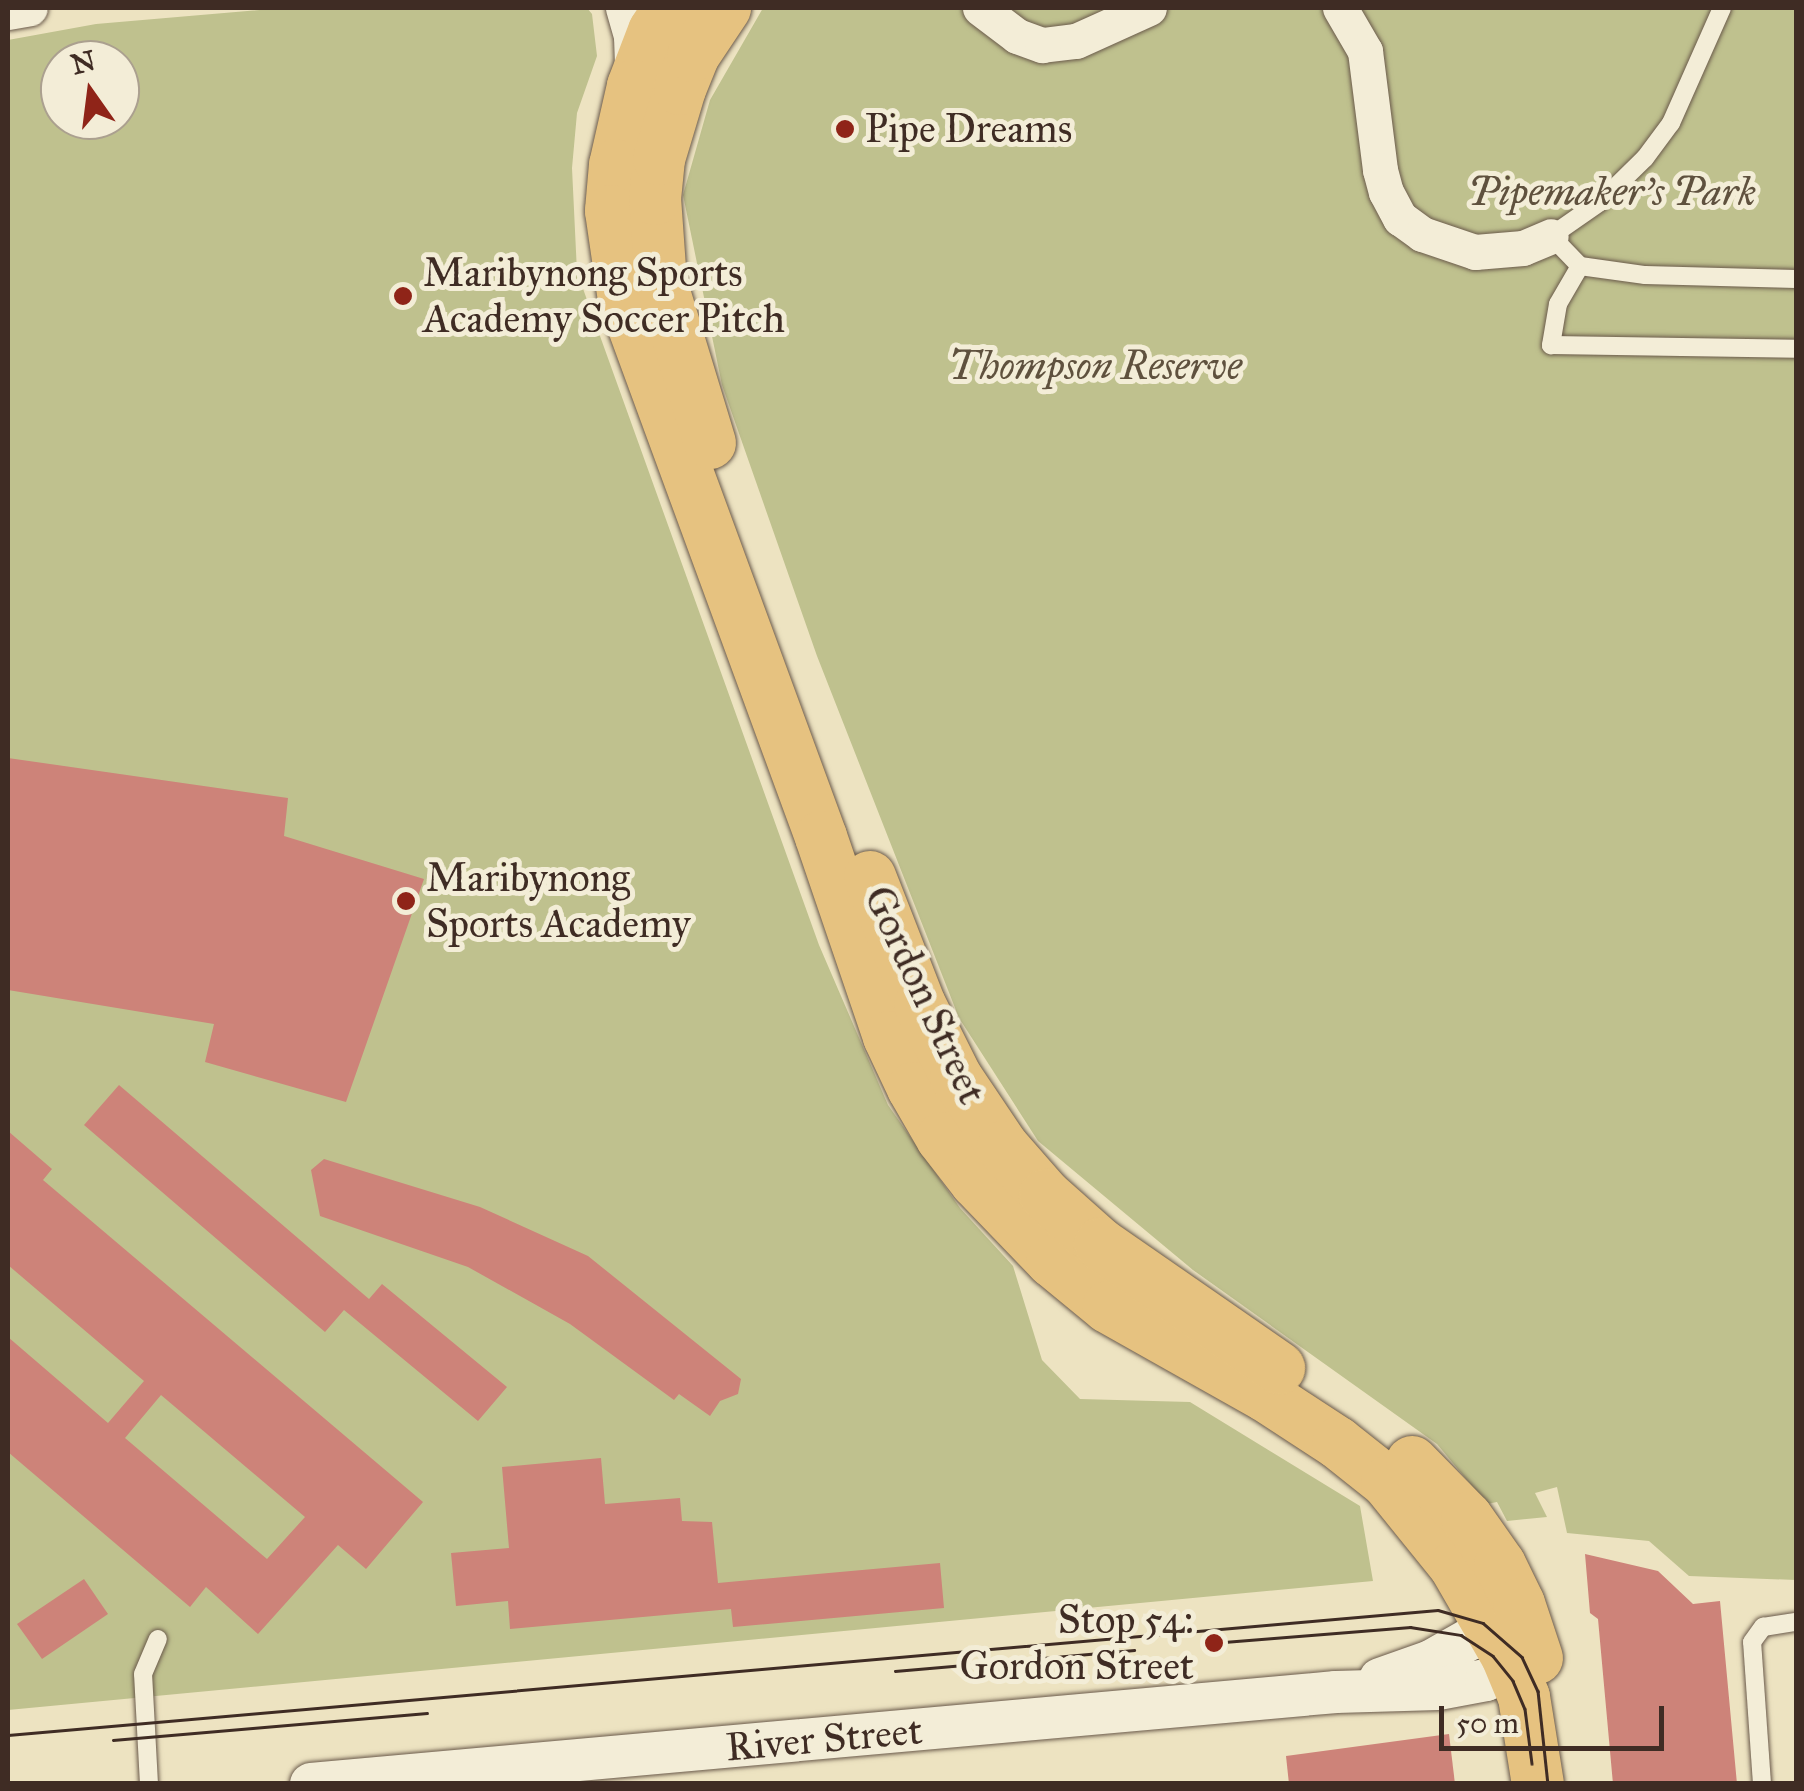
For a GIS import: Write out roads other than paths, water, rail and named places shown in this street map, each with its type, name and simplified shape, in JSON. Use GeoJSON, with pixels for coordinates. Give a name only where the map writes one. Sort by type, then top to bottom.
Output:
{"type":"FeatureCollection","features":[{"type":"Feature","properties":{"kind":"main road","name":"Gordon Street"},"geometry":{"type":"LineString","coordinates":[[670,8],[654,31],[620,131],[611,212],[624,300],[821,837],[888,1037],[942,1138],[976,1182],[1052,1262],[1108,1306],[1266,1396],[1338,1443],[1387,1482],[1518,1645]]}},
{"type":"Feature","properties":{"kind":"main road","name":"Gordon Street"},"geometry":{"type":"LineString","coordinates":[[725,8],[693,56],[660,159],[657,239],[671,324],[741,537],[920,1004],[956,1076],[1003,1147],[1045,1195],[1100,1244],[1379,1436],[1442,1489],[1500,1565],[1518,1645],[1539,1784]]}},
{"type":"Feature","properties":{"kind":"main road"},"geometry":{"type":"LineString","coordinates":[[1100,1244],[1110,1274],[1108,1306]]}},
{"type":"Feature","properties":{"kind":"street"},"geometry":{"type":"LineString","coordinates":[[8,12],[30,8]]}},
{"type":"Feature","properties":{"kind":"street"},"geometry":{"type":"LineString","coordinates":[[623,8],[631,36],[633,86]]}},
{"type":"Feature","properties":{"kind":"street"},"geometry":{"type":"LineString","coordinates":[[980,8],[1017,36],[1042,44],[1076,41],[1149,8]]}},
{"type":"Feature","properties":{"kind":"street"},"geometry":{"type":"LineString","coordinates":[[1014,8],[1066,32],[1111,25]]}},
{"type":"Feature","properties":{"kind":"street"},"geometry":{"type":"LineString","coordinates":[[1340,8],[1366,51],[1380,170],[1400,218],[1422,234],[1475,252],[1523,248],[1552,236]]}},
{"type":"Feature","properties":{"kind":"street","name":"River Street"},"geometry":{"type":"LineString","coordinates":[[311,1784],[1336,1692],[1422,1665],[1470,1639],[1518,1645]]}},
{"type":"Feature","properties":{"kind":"lane"},"geometry":{"type":"LineString","coordinates":[[1722,8],[1671,124],[1645,158],[1600,202],[1552,236],[1580,266],[1645,275],[1796,280]]}},
{"type":"Feature","properties":{"kind":"lane"},"geometry":{"type":"LineString","coordinates":[[1580,266],[1558,304],[1551,345],[1796,349]]}},
{"type":"Feature","properties":{"kind":"lane"},"geometry":{"type":"LineString","coordinates":[[1762,1784],[1752,1642],[1762,1627],[1796,1622]]}},
{"type":"Feature","properties":{"kind":"lane"},"geometry":{"type":"LineString","coordinates":[[149,1784],[143,1674],[158,1639]]}},
{"type":"Feature","properties":{"kind":"tram line"},"geometry":{"type":"LineString","coordinates":[[8,1735],[1438,1610],[1483,1623],[1522,1657],[1538,1691],[1548,1784]]}},
{"type":"Feature","properties":{"kind":"tram line"},"geometry":{"type":"LineString","coordinates":[[1224,1642],[1410,1627],[1461,1635],[1493,1656],[1513,1681],[1525,1709],[1532,1764]]}},
{"type":"Feature","properties":{"kind":"tram line"},"geometry":{"type":"LineString","coordinates":[[895,1671],[1134,1650]]}},
{"type":"Feature","properties":{"kind":"tram line"},"geometry":{"type":"LineString","coordinates":[[113,1740],[427,1713]]}},
{"type":"Feature","properties":{"kind":"place","name":"Pipe Dreams"},"geometry":{"type":"Point","coordinates":[845,129]}},
{"type":"Feature","properties":{"kind":"place","name":"Maribynong Sports Academy Soccer Pitch"},"geometry":{"type":"Point","coordinates":[403,296]}},
{"type":"Feature","properties":{"kind":"place","name":"Maribynong Sports Academy"},"geometry":{"type":"Point","coordinates":[406,901]}},
{"type":"Feature","properties":{"kind":"place","name":"Stop 54: Gordon Street"},"geometry":{"type":"Point","coordinates":[1214,1643]}},
{"type":"Feature","properties":{"kind":"park label","name":"Pipemaker's Park"},"geometry":{"type":"Point","coordinates":[1612,192]}},
{"type":"Feature","properties":{"kind":"park label","name":"Thompson Reserve"},"geometry":{"type":"Point","coordinates":[1095,366]}}]}
